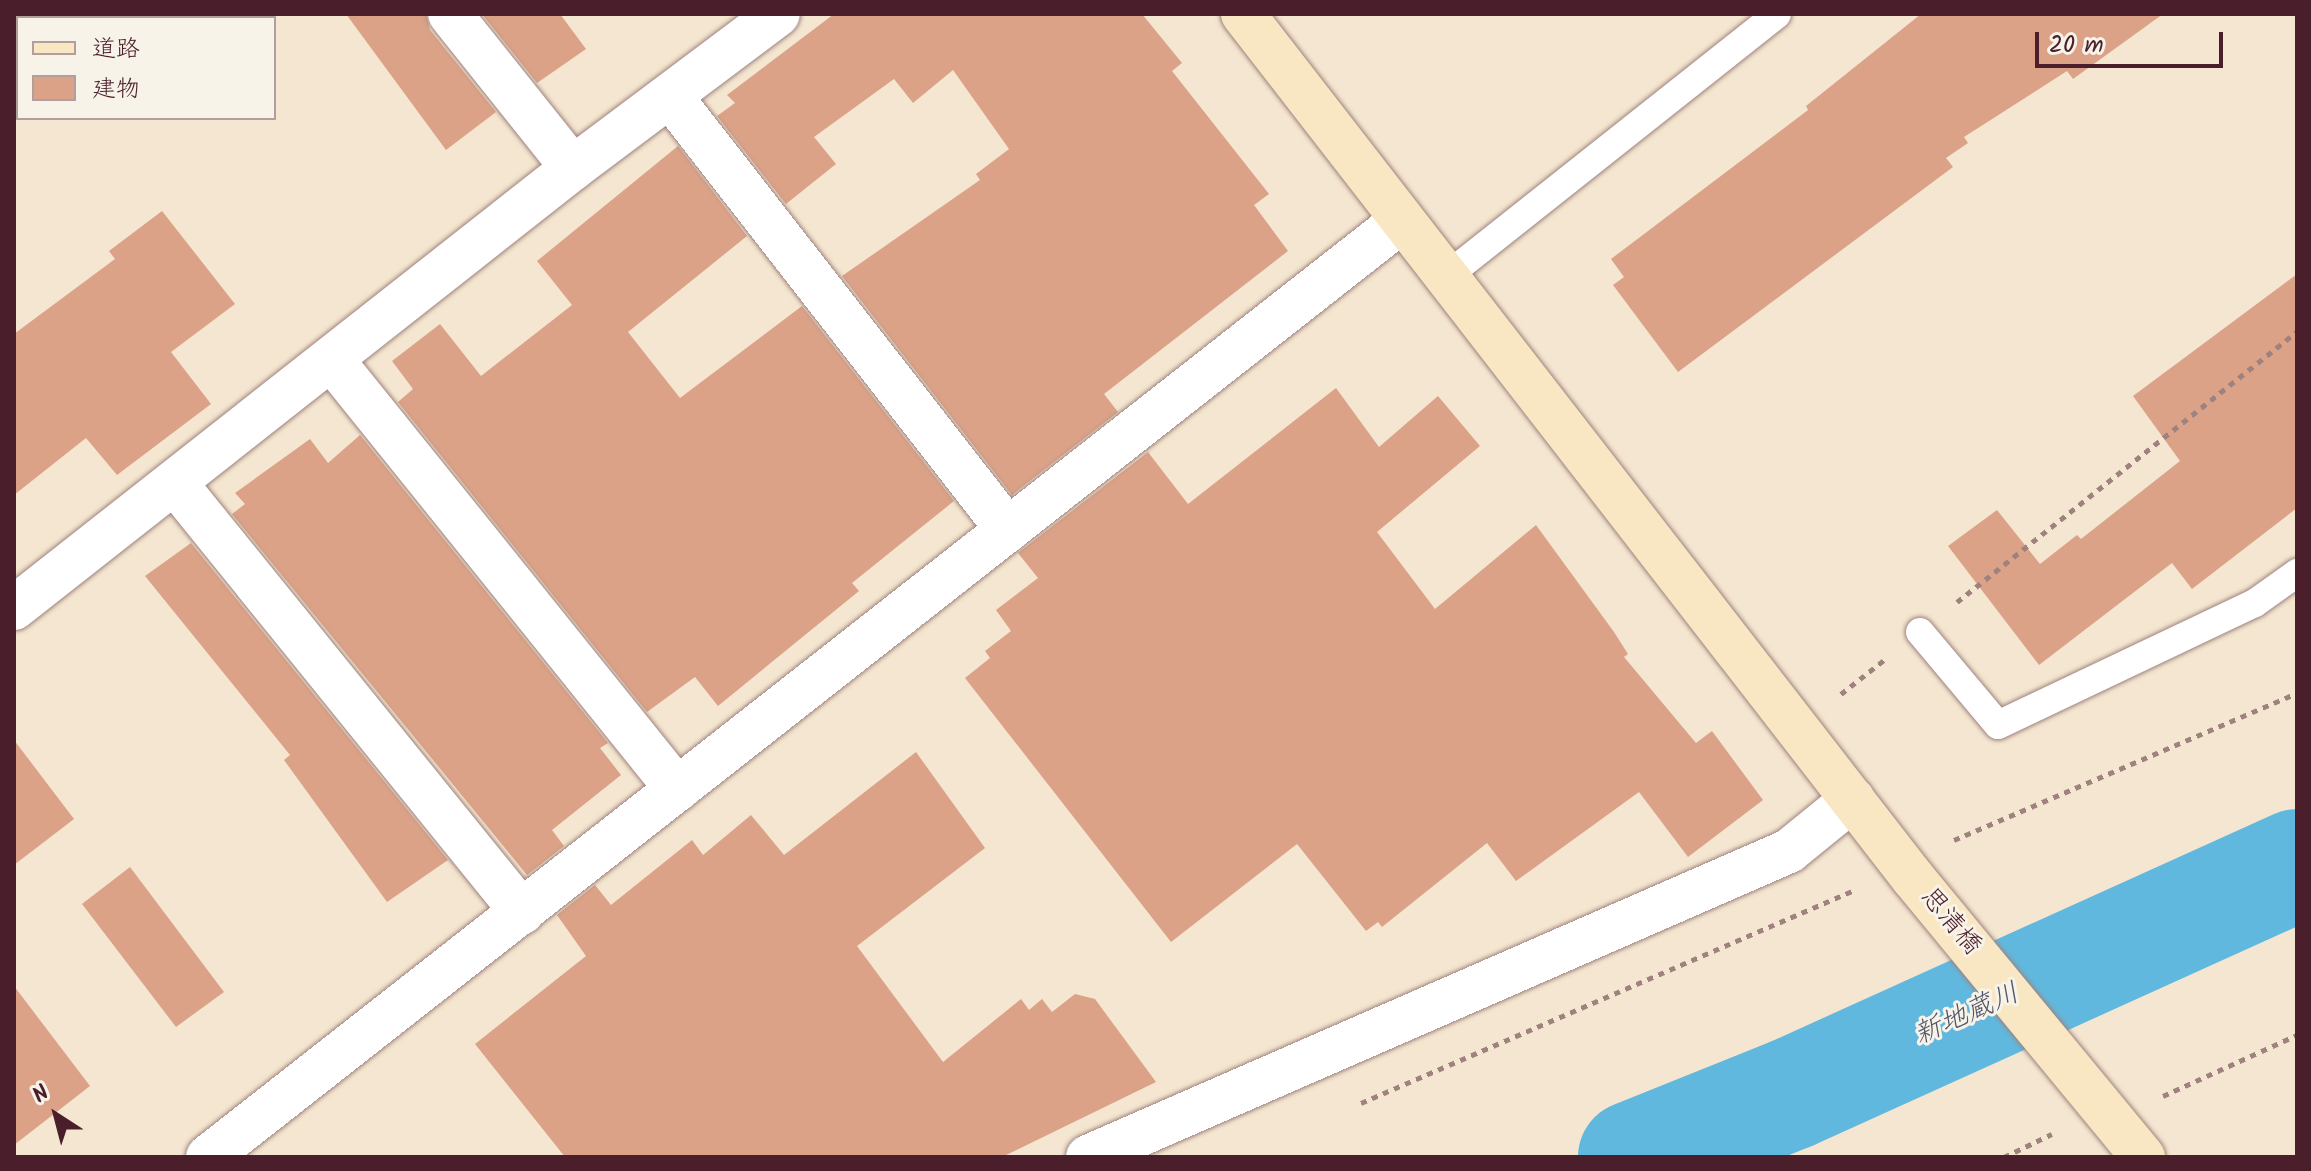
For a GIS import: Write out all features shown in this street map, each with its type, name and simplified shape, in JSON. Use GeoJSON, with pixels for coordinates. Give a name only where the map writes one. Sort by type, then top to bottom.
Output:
{"type":"FeatureCollection","features":[{"type":"Feature","properties":{"kind":"street"},"geometry":{"type":"LineString","coordinates":[[450,14],[573,168]]}},
{"type":"Feature","properties":{"kind":"street"},"geometry":{"type":"LineString","coordinates":[[14,608],[573,168],[778,14]]}},
{"type":"Feature","properties":{"kind":"street","name":"思清橋"},"geometry":{"type":"LineString","coordinates":[[1243,14],[1443,279],[1913,878],[2143,1157]]}},
{"type":"Feature","properties":{"kind":"street"},"geometry":{"type":"LineString","coordinates":[[670,96],[1008,530]]}},
{"type":"Feature","properties":{"kind":"street"},"geometry":{"type":"LineString","coordinates":[[208,1157],[1400,222]]}},
{"type":"Feature","properties":{"kind":"street"},"geometry":{"type":"LineString","coordinates":[[332,360],[677,789]]}},
{"type":"Feature","properties":{"kind":"street"},"geometry":{"type":"LineString","coordinates":[[175,483],[522,912]]}},
{"type":"Feature","properties":{"kind":"street"},"geometry":{"type":"LineString","coordinates":[[1088,1157],[1789,851],[1853,799]]}},
{"type":"Feature","properties":{"kind":"lane"},"geometry":{"type":"LineString","coordinates":[[1443,279],[1777,14]]}},
{"type":"Feature","properties":{"kind":"lane"},"geometry":{"type":"LineString","coordinates":[[1920,632],[1998,725],[2255,603],[2297,573]]}},
{"type":"Feature","properties":{"kind":"path"},"geometry":{"type":"LineString","coordinates":[[1841,695],[2297,332]]}},
{"type":"Feature","properties":{"kind":"path"},"geometry":{"type":"LineString","coordinates":[[2110,1115],[2153,1101],[2297,1035]]}},
{"type":"Feature","properties":{"kind":"building"},"geometry":{"type":"Polygon","coordinates":[[[346,14],[426,14],[430,30],[496,112],[446,150],[346,14]]]}},
{"type":"Feature","properties":{"kind":"building"},"geometry":{"type":"Polygon","coordinates":[[[482,14],[560,14],[586,49],[537,83],[482,14]]]}},
{"type":"Feature","properties":{"kind":"building"},"geometry":{"type":"Polygon","coordinates":[[[834,14],[1142,14],[1182,63],[1172,71],[1269,194],[1254,205],[1288,251],[1104,394],[1118,412],[1012,495],[842,276],[980,180],[976,174],[1009,149],[953,70],[913,103],[894,79],[814,137],[836,164],[786,204],[717,116],[735,103],[727,95],[834,14]]]}},
{"type":"Feature","properties":{"kind":"building"},"geometry":{"type":"Polygon","coordinates":[[[1921,14],[2163,14],[2073,79],[2067,71],[1964,137],[1968,143],[1946,158],[1953,167],[1678,372],[1613,285],[1624,277],[1611,259],[1808,110],[1806,106],[1921,14]]]}},
{"type":"Feature","properties":{"kind":"building"},"geometry":{"type":"Polygon","coordinates":[[[678,146],[747,236],[628,332],[680,398],[802,306],[954,501],[852,583],[859,591],[718,706],[695,677],[647,712],[398,402],[413,389],[392,361],[440,324],[481,376],[572,305],[537,261],[678,146]]]}},
{"type":"Feature","properties":{"kind":"building"},"geometry":{"type":"Polygon","coordinates":[[[162,211],[235,304],[171,352],[211,404],[117,475],[86,438],[14,495],[14,334],[115,259],[109,251],[162,211]]]}},
{"type":"Feature","properties":{"kind":"building"},"geometry":{"type":"Polygon","coordinates":[[[2297,274],[2297,508],[2192,589],[2172,563],[2039,665],[1948,546],[1997,510],[2040,564],[2077,535],[2081,539],[2180,461],[2133,396],[2297,274]]]}},
{"type":"Feature","properties":{"kind":"building"},"geometry":{"type":"Polygon","coordinates":[[[1336,388],[1379,447],[1438,396],[1480,446],[1377,532],[1435,609],[1536,525],[1614,632],[1628,654],[1624,657],[1696,743],[1712,731],[1763,800],[1688,857],[1639,792],[1516,881],[1487,843],[1382,927],[1378,922],[1366,931],[1297,844],[1171,942],[965,678],[990,658],[985,651],[1011,631],[996,610],[1038,578],[1018,553],[1148,452],[1188,504],[1336,388]]]}},
{"type":"Feature","properties":{"kind":"building"},"geometry":{"type":"Polygon","coordinates":[[[360,435],[608,743],[600,748],[621,775],[552,830],[564,846],[527,875],[232,514],[245,504],[235,493],[310,439],[328,463],[360,435]]]}},
{"type":"Feature","properties":{"kind":"building"},"geometry":{"type":"Polygon","coordinates":[[[191,543],[448,860],[387,902],[284,760],[290,755],[145,576],[191,543]]]}},
{"type":"Feature","properties":{"kind":"building"},"geometry":{"type":"Polygon","coordinates":[[[14,740],[74,819],[14,865],[14,740]]]}},
{"type":"Feature","properties":{"kind":"building"},"geometry":{"type":"Polygon","coordinates":[[[916,752],[985,848],[857,946],[943,1062],[1021,999],[1029,1010],[1042,999],[1052,1012],[1075,994],[1095,999],[1156,1082],[1002,1157],[565,1157],[475,1044],[586,956],[557,915],[595,885],[611,905],[692,840],[703,855],[751,815],[784,855],[916,752]]]}},
{"type":"Feature","properties":{"kind":"building"},"geometry":{"type":"Polygon","coordinates":[[[130,867],[224,992],[176,1027],[82,904],[130,867]]]}},
{"type":"Feature","properties":{"kind":"building"},"geometry":{"type":"Polygon","coordinates":[[[14,986],[90,1086],[14,1145],[14,986]]]}},
{"type":"Feature","properties":{"kind":"waterway","name":"新地蔵川"},"geometry":{"type":"LineString","coordinates":[[1634,1157],[1791,1094],[2297,865]]}}]}
